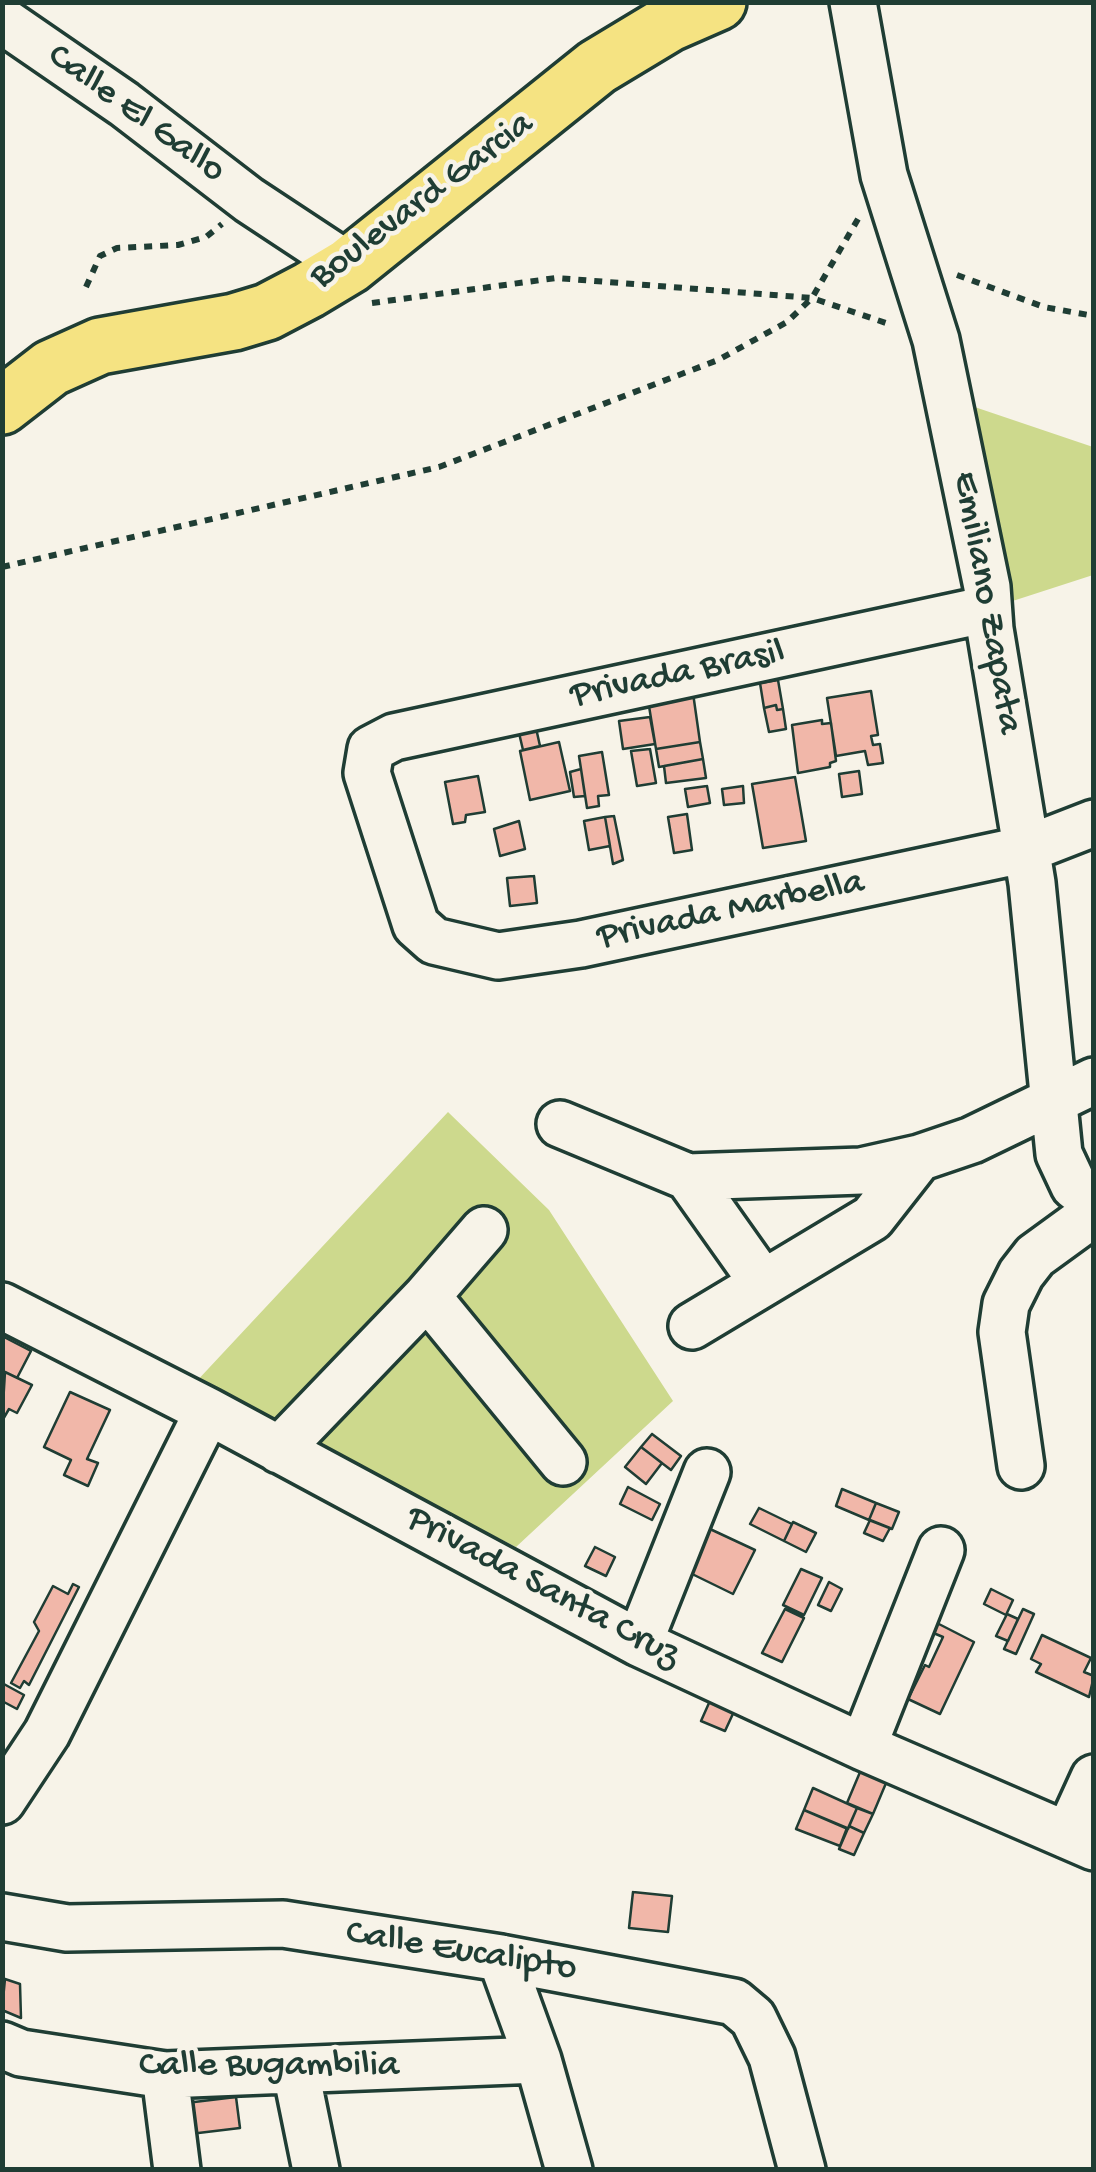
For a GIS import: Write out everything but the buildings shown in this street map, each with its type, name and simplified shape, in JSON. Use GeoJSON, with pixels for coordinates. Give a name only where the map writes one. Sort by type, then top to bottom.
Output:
{"type":"FeatureCollection","features":[{"type":"Feature","properties":{"kind":"main road","name":"Boulevard Garcia"},"geometry":{"type":"LineString","coordinates":[[2,406],[51,368],[100,346],[234,322],[358,285],[598,68],[681,9]]}},
{"type":"Feature","properties":{"kind":"street","name":"Emiliano Zapata"},"geometry":{"type":"LineString","coordinates":[[853,2],[884,175],[936,340],[987,587],[1026,849],[1074,1089],[1059,1154],[1074,1186],[1094,1202]]}},
{"type":"Feature","properties":{"kind":"street","name":"Calle El Gallo"},"geometry":{"type":"LineString","coordinates":[[2,20],[124,104],[249,200]]}},
{"type":"Feature","properties":{"kind":"street"},"geometry":{"type":"LineString","coordinates":[[249,200],[358,285]]}},
{"type":"Feature","properties":{"kind":"street","name":"Privada Brasil"},"geometry":{"type":"LineString","coordinates":[[434,941],[416,924],[366,772],[371,749],[394,737],[988,609]]}},
{"type":"Feature","properties":{"kind":"street","name":"Privada Marbella"},"geometry":{"type":"LineString","coordinates":[[434,941],[498,956],[581,944],[1026,849],[1094,823]]}},
{"type":"Feature","properties":{"kind":"street"},"geometry":{"type":"LineString","coordinates":[[560,1124],[688,1177],[861,1171],[920,1158],[972,1140],[1074,1089]]}},
{"type":"Feature","properties":{"kind":"street"},"geometry":{"type":"LineString","coordinates":[[692,1326],[872,1218],[920,1158]]}},
{"type":"Feature","properties":{"kind":"street"},"geometry":{"type":"LineString","coordinates":[[688,1177],[762,1284]]}},
{"type":"Feature","properties":{"kind":"street"},"geometry":{"type":"LineString","coordinates":[[1021,1466],[1002,1332],[1006,1304],[1020,1274],[1035,1256],[1094,1213]]}},
{"type":"Feature","properties":{"kind":"street"},"geometry":{"type":"LineString","coordinates":[[279,1450],[428,1296],[484,1230]]}},
{"type":"Feature","properties":{"kind":"street"},"geometry":{"type":"LineString","coordinates":[[428,1296],[563,1462]]}},
{"type":"Feature","properties":{"kind":"street","name":"Privada Santa Cruz"},"geometry":{"type":"LineString","coordinates":[[2,1306],[208,1411],[639,1642],[863,1747],[1081,1841]]}},
{"type":"Feature","properties":{"kind":"street"},"geometry":{"type":"LineString","coordinates":[[2,1802],[47,1733],[208,1411]]}},
{"type":"Feature","properties":{"kind":"street"},"geometry":{"type":"LineString","coordinates":[[639,1642],[707,1472]]}},
{"type":"Feature","properties":{"kind":"street"},"geometry":{"type":"LineString","coordinates":[[863,1747],[941,1550]]}},
{"type":"Feature","properties":{"kind":"street"},"geometry":{"type":"LineString","coordinates":[[1081,1841],[1094,1778]]}},
{"type":"Feature","properties":{"kind":"street","name":"Calle Eucalipto"},"geometry":{"type":"LineString","coordinates":[[2,1918],[67,1928],[283,1924],[501,1958],[734,2002],[754,2018],[772,2057],[802,2170]]}},
{"type":"Feature","properties":{"kind":"street"},"geometry":{"type":"LineString","coordinates":[[501,1958],[538,2060],[568,2170]]}},
{"type":"Feature","properties":{"kind":"street","name":"Calle Bugambilia"},"geometry":{"type":"LineString","coordinates":[[2,2045],[21,2052],[165,2075],[538,2060]]}},
{"type":"Feature","properties":{"kind":"street"},"geometry":{"type":"LineString","coordinates":[[296,2072],[316,2170]]}},
{"type":"Feature","properties":{"kind":"street"},"geometry":{"type":"LineString","coordinates":[[165,2075],[177,2170]]}},
{"type":"Feature","properties":{"kind":"path"},"geometry":{"type":"LineString","coordinates":[[2,567],[439,468],[718,360],[787,322],[812,298],[884,175]]}},
{"type":"Feature","properties":{"kind":"path","name":"Calle El Gallo"},"geometry":{"type":"LineString","coordinates":[[86,288],[100,256],[117,248],[178,245],[206,236],[249,200]]}},
{"type":"Feature","properties":{"kind":"path"},"geometry":{"type":"LineString","coordinates":[[910,257],[1044,307],[1094,316]]}},
{"type":"Feature","properties":{"kind":"path"},"geometry":{"type":"LineString","coordinates":[[358,285],[556,278],[812,298],[936,340]]}},
{"type":"Feature","properties":{"kind":"green space"},"geometry":{"type":"Polygon","coordinates":[[[948,398],[1093,447],[1093,575],[988,609],[948,398]]]}},
{"type":"Feature","properties":{"kind":"green space"},"geometry":{"type":"Polygon","coordinates":[[[448,1112],[549,1210],[673,1401],[516,1547],[194,1384],[448,1112]]]}}]}
